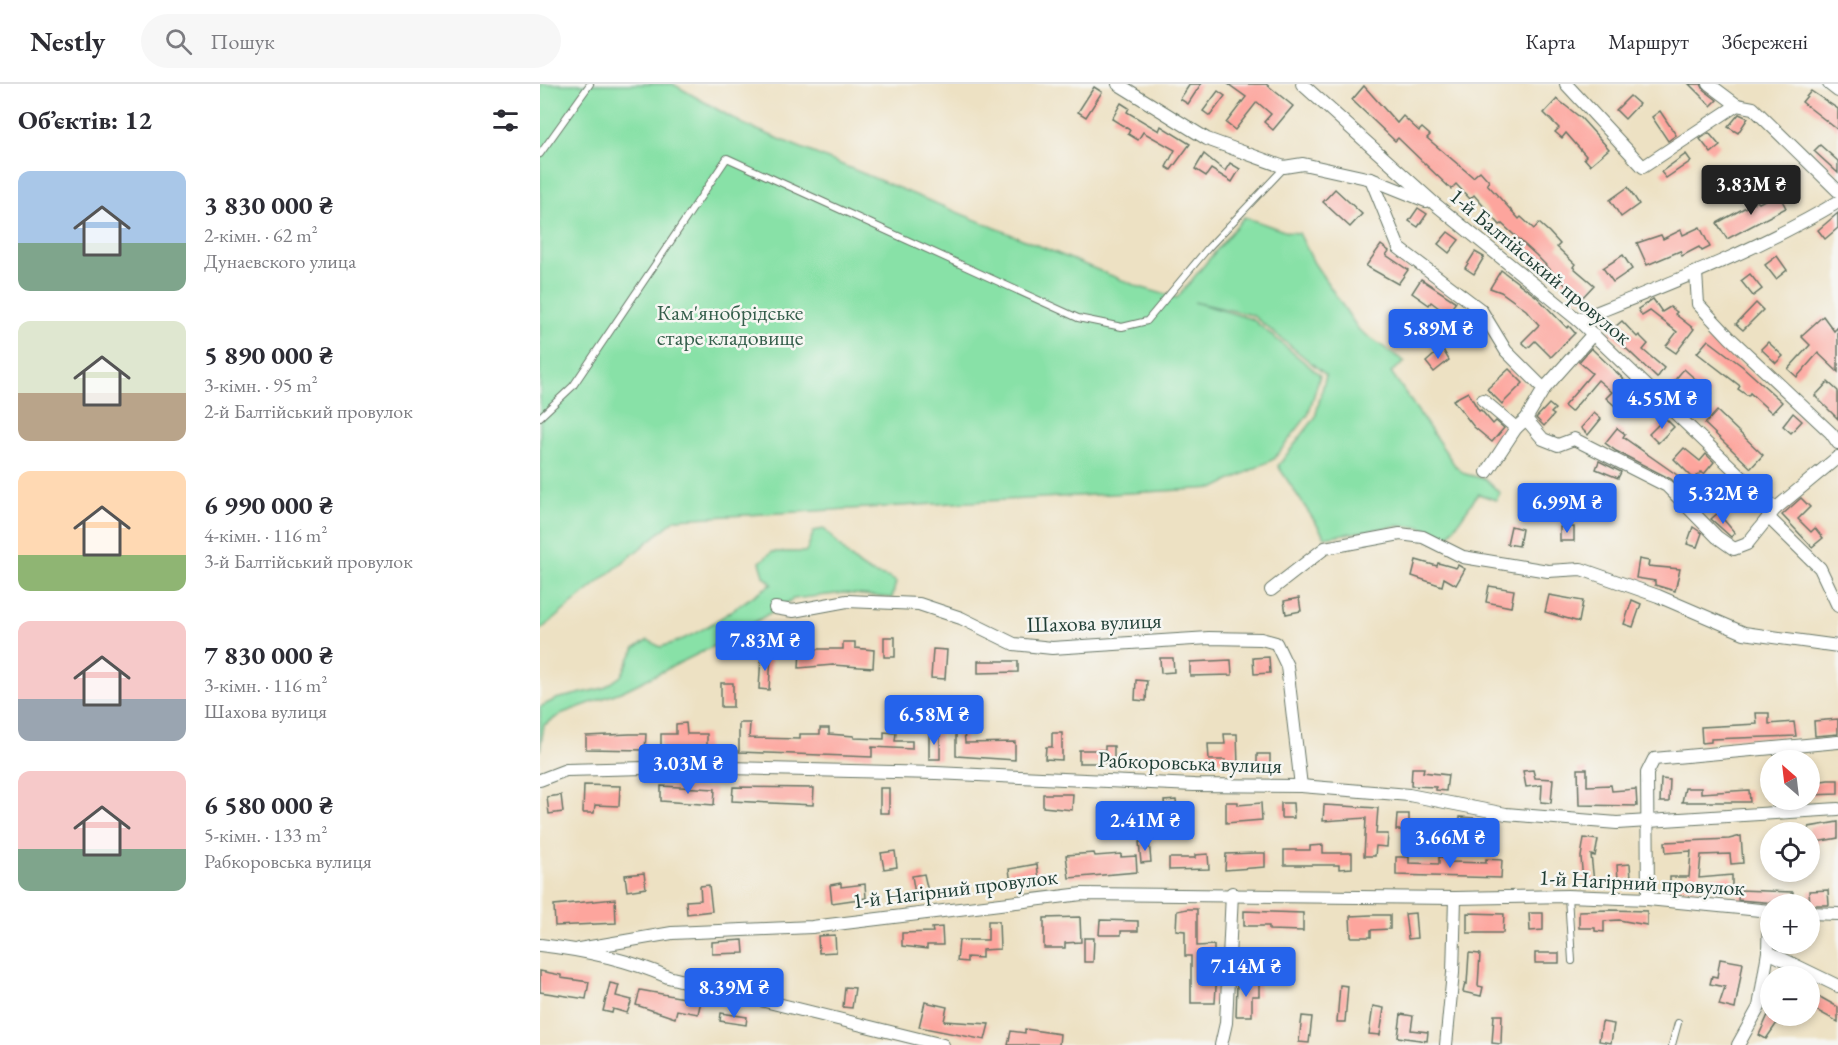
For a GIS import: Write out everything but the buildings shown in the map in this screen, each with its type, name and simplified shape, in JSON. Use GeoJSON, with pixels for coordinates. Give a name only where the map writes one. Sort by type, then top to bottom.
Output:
{"type":"FeatureCollection","features":[{"type":"Feature","properties":{"kind":"street"},"geometry":{"type":"LineString","coordinates":[[1118,84],[1208,139],[1284,167],[1303,164],[1371,179],[1435,204]]}},
{"type":"Feature","properties":{"kind":"street","name":"1-й Балтійський провулок"},"geometry":{"type":"LineString","coordinates":[[1302,84],[1435,204],[1593,334],[1772,513],[1820,568],[1838,606]]}},
{"type":"Feature","properties":{"kind":"street"},"geometry":{"type":"LineString","coordinates":[[1566,84],[1643,167],[1737,105]]}},
{"type":"Feature","properties":{"kind":"street"},"geometry":{"type":"LineString","coordinates":[[1709,84],[1737,105],[1754,108],[1838,191]]}},
{"type":"Feature","properties":{"kind":"street"},"geometry":{"type":"LineString","coordinates":[[1829,84],[1838,91]]}},
{"type":"Feature","properties":{"kind":"street"},"geometry":{"type":"LineString","coordinates":[[1371,179],[1399,248],[1481,310],[1506,351],[1544,388]]}},
{"type":"Feature","properties":{"kind":"street"},"geometry":{"type":"LineString","coordinates":[[1578,320],[1696,273],[1810,219],[1838,202]]}},
{"type":"Feature","properties":{"kind":"street"},"geometry":{"type":"LineString","coordinates":[[1696,273],[1698,304],[1838,442]]}},
{"type":"Feature","properties":{"kind":"street"},"geometry":{"type":"LineString","coordinates":[[1487,472],[1516,428],[1526,419],[1544,388],[1593,334]]}},
{"type":"Feature","properties":{"kind":"street"},"geometry":{"type":"LineString","coordinates":[[1483,400],[1516,428]]}},
{"type":"Feature","properties":{"kind":"street"},"geometry":{"type":"LineString","coordinates":[[1526,419],[1543,439],[1558,445],[1574,439],[1667,486],[1717,537],[1734,549],[1747,544],[1772,513],[1838,457]]}},
{"type":"Feature","properties":{"kind":"street"},"geometry":{"type":"LineString","coordinates":[[1271,590],[1325,548],[1400,534],[1423,537],[1464,557],[1548,571],[1581,569],[1658,596],[1744,633],[1838,646]]}},
{"type":"Feature","properties":{"kind":"street","name":"Шахова вулиця"},"geometry":{"type":"LineString","coordinates":[[776,608],[793,611],[847,601],[919,604],[961,618],[1014,645],[1052,648],[1209,638],[1261,639],[1276,643],[1287,666],[1301,786]]}},
{"type":"Feature","properties":{"kind":"street"},"geometry":{"type":"LineString","coordinates":[[1648,899],[1647,773],[1654,759],[1838,742]]}},
{"type":"Feature","properties":{"kind":"street","name":"Рабкоровська вулиця"},"geometry":{"type":"LineString","coordinates":[[540,780],[566,770],[685,767],[936,773],[1194,785],[1301,786],[1409,795],[1506,813],[1617,823],[1649,819],[1838,809]]}},
{"type":"Feature","properties":{"kind":"street"},"geometry":{"type":"LineString","coordinates":[[1221,1045],[1226,1023],[1232,893]]}},
{"type":"Feature","properties":{"kind":"street","name":"1-й Нагірний провулок"},"geometry":{"type":"LineString","coordinates":[[579,949],[672,933],[812,927],[1082,894],[1232,893],[1455,898],[1568,896],[1648,899],[1760,910]]}},
{"type":"Feature","properties":{"kind":"street"},"geometry":{"type":"LineString","coordinates":[[1446,1045],[1453,973],[1455,898]]}},
{"type":"Feature","properties":{"kind":"street"},"geometry":{"type":"LineString","coordinates":[[1820,913],[1838,914]]}},
{"type":"Feature","properties":{"kind":"street"},"geometry":{"type":"LineString","coordinates":[[540,945],[579,949],[642,966],[668,977],[943,1045]]}},
{"type":"Feature","properties":{"kind":"street"},"geometry":{"type":"LineString","coordinates":[[1738,1045],[1759,1007],[1768,954]]}},
{"type":"Feature","properties":{"kind":"street"},"geometry":{"type":"LineString","coordinates":[[1772,954],[1838,986]]}},
{"type":"Feature","properties":{"kind":"lane"},"geometry":{"type":"LineString","coordinates":[[540,154],[590,84]]}},
{"type":"Feature","properties":{"kind":"lane"},"geometry":{"type":"LineString","coordinates":[[540,417],[573,386],[727,158],[1078,318],[1122,327],[1147,321],[1208,248],[1284,167]]}},
{"type":"Feature","properties":{"kind":"lane"},"geometry":{"type":"LineString","coordinates":[[1568,896],[1572,961]]}},
{"type":"Feature","properties":{"kind":"lane"},"geometry":{"type":"LineString","coordinates":[[1672,1045],[1678,1023]]}},
{"type":"Feature","properties":{"kind":"green space","name":"Кам'янобрідське старе кладовище"},"geometry":{"type":"Polygon","coordinates":[[[540,84],[673,84],[743,124],[1139,287],[1177,298],[1244,217],[1287,232],[1299,233],[1314,263],[1359,330],[1405,362],[1391,372],[1456,467],[1465,474],[1485,479],[1500,493],[1496,500],[1478,494],[1448,537],[1420,527],[1398,526],[1325,537],[1278,466],[1315,418],[1326,375],[1252,315],[1194,302],[1252,319],[1320,375],[1308,415],[1274,459],[1215,488],[676,519],[540,630],[540,84]]]}},
{"type":"Feature","properties":{"kind":"green space"},"geometry":{"type":"Polygon","coordinates":[[[824,529],[863,568],[896,582],[892,598],[844,593],[793,599],[724,641],[623,691],[563,713],[544,725],[540,751],[540,707],[556,699],[604,688],[621,676],[635,648],[648,640],[660,647],[690,636],[718,620],[772,584],[764,576],[760,562],[772,552],[806,552],[814,531],[824,529]]]}}]}
